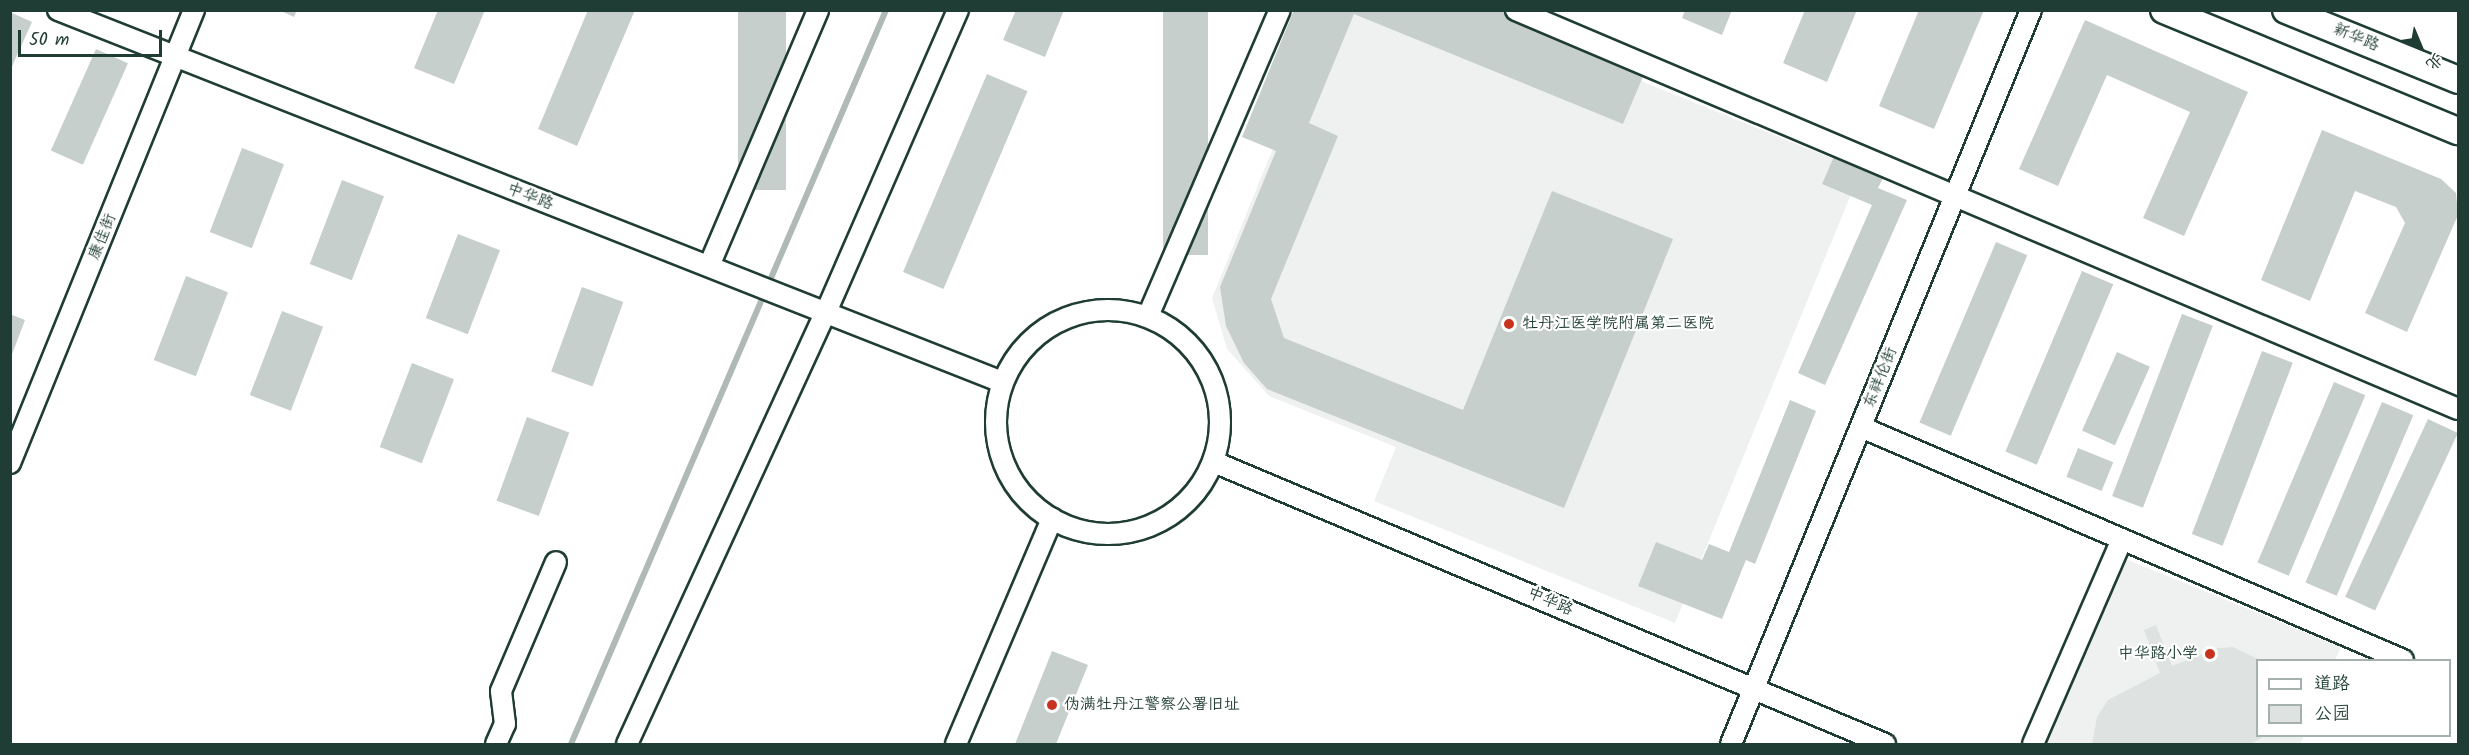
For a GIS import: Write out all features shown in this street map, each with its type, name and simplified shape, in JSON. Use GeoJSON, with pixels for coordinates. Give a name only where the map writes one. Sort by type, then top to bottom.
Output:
{"type":"FeatureCollection","features":[{"type":"Feature","properties":{"kind":"main road"},"geometry":{"type":"LineString","coordinates":[[2164,10],[2458,131]]}},
{"type":"Feature","properties":{"kind":"main road","name":"新华路"},"geometry":{"type":"LineString","coordinates":[[2286,10],[2458,80]]}},
{"type":"Feature","properties":{"kind":"street","name":"中华路"},"geometry":{"type":"LineString","coordinates":[[58,10],[175,60],[1002,382]]}},
{"type":"Feature","properties":{"kind":"street","name":"康佳街"},"geometry":{"type":"LineString","coordinates":[[10,463],[194,10]]}},
{"type":"Feature","properties":{"kind":"street"},"geometry":{"type":"LineString","coordinates":[[709,266],[818,10]]}},
{"type":"Feature","properties":{"kind":"street"},"geometry":{"type":"LineString","coordinates":[[627,744],[826,312],[958,10]]}},
{"type":"Feature","properties":{"kind":"street"},"geometry":{"type":"LineString","coordinates":[[1148,316],[1280,10]]}},
{"type":"Feature","properties":{"kind":"street"},"geometry":{"type":"LineString","coordinates":[[1516,10],[2458,409]]}},
{"type":"Feature","properties":{"kind":"street","name":"东祥伦街"},"geometry":{"type":"LineString","coordinates":[[1731,744],[2031,10]]}},
{"type":"Feature","properties":{"kind":"street"},"geometry":{"type":"LineString","coordinates":[[1114,309],[1148,316],[1179,333],[1203,360],[1217,392],[1220,416],[1214,462],[1188,500],[1167,518],[1133,532],[1096,535],[1052,519],[1030,504],[1009,478],[997,447],[995,414],[1002,382],[1020,351],[1057,322],[1078,312],[1114,309]]}},
{"type":"Feature","properties":{"kind":"street"},"geometry":{"type":"LineString","coordinates":[[1861,427],[2401,659]]}},
{"type":"Feature","properties":{"kind":"street","name":"中华路"},"geometry":{"type":"LineString","coordinates":[[1214,462],[1885,744]]}},
{"type":"Feature","properties":{"kind":"street"},"geometry":{"type":"LineString","coordinates":[[956,744],[1052,519]]}},
{"type":"Feature","properties":{"kind":"street"},"geometry":{"type":"LineString","coordinates":[[2033,744],[2121,539]]}},
{"type":"Feature","properties":{"kind":"street"},"geometry":{"type":"LineString","coordinates":[[496,744],[505,724],[501,691],[556,562]]}},
{"type":"Feature","properties":{"kind":"shaded area","name":"牡丹江医学院附属第二医院"},"geometry":{"type":"Polygon","coordinates":[[[1329,11],[1468,11],[1861,170],[1675,623],[1374,501],[1396,447],[1269,396],[1227,349],[1212,298],[1329,11]]]}},
{"type":"Feature","properties":{"kind":"shaded area","name":"中华路小学"},"geometry":{"type":"Polygon","coordinates":[[[2123,558],[2341,647],[2335,659],[2256,659],[2256,737],[2304,737],[2300,744],[2045,744],[2123,558]]]}},
{"type":"Feature","properties":{"kind":"green space"},"geometry":{"type":"Polygon","coordinates":[[[2156,625],[2172,666],[2218,648],[2233,647],[2258,659],[2256,659],[2256,737],[2262,737],[2251,744],[2092,744],[2097,717],[2108,700],[2160,673],[2144,630],[2156,625]]]}},
{"type":"Feature","properties":{"kind":"building"},"geometry":{"type":"Polygon","coordinates":[[[279,10],[297,10],[294,17],[279,10]]]}},
{"type":"Feature","properties":{"kind":"building"},"geometry":{"type":"Polygon","coordinates":[[[438,10],[485,10],[454,84],[414,68],[438,10]]]}},
{"type":"Feature","properties":{"kind":"building"},"geometry":{"type":"Polygon","coordinates":[[[588,10],[635,10],[577,146],[538,129],[588,10]]]}},
{"type":"Feature","properties":{"kind":"building"},"geometry":{"type":"Polygon","coordinates":[[[738,10],[786,10],[786,190],[738,190],[738,10]]]}},
{"type":"Feature","properties":{"kind":"building"},"geometry":{"type":"Polygon","coordinates":[[[1016,10],[1064,10],[1045,57],[1003,40],[1016,10]]]}},
{"type":"Feature","properties":{"kind":"building"},"geometry":{"type":"Polygon","coordinates":[[[1163,10],[1208,10],[1208,255],[1163,255],[1163,10]]]}},
{"type":"Feature","properties":{"kind":"building"},"geometry":{"type":"Polygon","coordinates":[[[1294,10],[1510,10],[1647,67],[1623,124],[1354,14],[1309,123],[1338,136],[1271,299],[1284,338],[1463,410],[1552,191],[1673,239],[1564,508],[1267,389],[1244,363],[1226,326],[1220,287],[1276,151],[1242,137],[1294,10]]]}},
{"type":"Feature","properties":{"kind":"building"},"geometry":{"type":"Polygon","coordinates":[[[1685,10],[1732,10],[1722,35],[1682,18],[1685,10]]]}},
{"type":"Feature","properties":{"kind":"building"},"geometry":{"type":"Polygon","coordinates":[[[1805,10],[1857,10],[1827,82],[1783,63],[1805,10]]]}},
{"type":"Feature","properties":{"kind":"building"},"geometry":{"type":"Polygon","coordinates":[[[1919,10],[1984,10],[1934,129],[1879,106],[1919,10]]]}},
{"type":"Feature","properties":{"kind":"building"},"geometry":{"type":"Polygon","coordinates":[[[10,12],[32,22],[10,71],[10,12]]]}},
{"type":"Feature","properties":{"kind":"building"},"geometry":{"type":"Polygon","coordinates":[[[2085,20],[2248,92],[2184,236],[2143,218],[2190,112],[2107,75],[2058,186],[2019,169],[2085,20]]]}},
{"type":"Feature","properties":{"kind":"building"},"geometry":{"type":"Polygon","coordinates":[[[96,49],[128,63],[83,165],[51,150],[96,49]]]}},
{"type":"Feature","properties":{"kind":"building"},"geometry":{"type":"Polygon","coordinates":[[[987,74],[1028,91],[943,289],[903,272],[987,74]]]}},
{"type":"Feature","properties":{"kind":"building"},"geometry":{"type":"Polygon","coordinates":[[[2322,130],[2441,179],[2456,193],[2458,215],[2407,332],[2365,313],[2405,223],[2396,207],[2355,191],[2310,301],[2261,280],[2322,130]]]}},
{"type":"Feature","properties":{"kind":"building"},"geometry":{"type":"Polygon","coordinates":[[[242,148],[284,164],[252,248],[210,232],[242,148]]]}},
{"type":"Feature","properties":{"kind":"building"},"geometry":{"type":"Polygon","coordinates":[[[1836,152],[1885,174],[1878,188],[1907,200],[1825,385],[1798,373],[1872,205],[1822,184],[1836,152]]]}},
{"type":"Feature","properties":{"kind":"building"},"geometry":{"type":"Polygon","coordinates":[[[342,180],[384,196],[352,280],[310,264],[342,180]]]}},
{"type":"Feature","properties":{"kind":"building"},"geometry":{"type":"Polygon","coordinates":[[[458,234],[500,250],[468,334],[426,318],[458,234]]]}},
{"type":"Feature","properties":{"kind":"building"},"geometry":{"type":"Polygon","coordinates":[[[1996,242],[2027,255],[1951,436],[1919,422],[1996,242]]]}},
{"type":"Feature","properties":{"kind":"building"},"geometry":{"type":"Polygon","coordinates":[[[2082,271],[2113,284],[2037,465],[2005,451],[2082,271]]]}},
{"type":"Feature","properties":{"kind":"building"},"geometry":{"type":"Polygon","coordinates":[[[186,276],[228,292],[196,376],[154,360],[186,276]]]}},
{"type":"Feature","properties":{"kind":"building"},"geometry":{"type":"Polygon","coordinates":[[[582,287],[623,302],[593,387],[551,372],[582,287]]]}},
{"type":"Feature","properties":{"kind":"building"},"geometry":{"type":"Polygon","coordinates":[[[282,311],[323,327],[291,411],[250,395],[282,311]]]}},
{"type":"Feature","properties":{"kind":"building"},"geometry":{"type":"Polygon","coordinates":[[[10,314],[25,320],[11,357],[10,357],[10,314]]]}},
{"type":"Feature","properties":{"kind":"building"},"geometry":{"type":"Polygon","coordinates":[[[2182,314],[2213,326],[2143,508],[2112,496],[2182,314]]]}},
{"type":"Feature","properties":{"kind":"building"},"geometry":{"type":"Polygon","coordinates":[[[2262,351],[2293,363],[2223,546],[2192,534],[2262,351]]]}},
{"type":"Feature","properties":{"kind":"building"},"geometry":{"type":"Polygon","coordinates":[[[2117,352],[2150,367],[2115,445],[2082,431],[2117,352]]]}},
{"type":"Feature","properties":{"kind":"building"},"geometry":{"type":"Polygon","coordinates":[[[412,363],[454,379],[422,463],[380,447],[412,363]]]}},
{"type":"Feature","properties":{"kind":"building"},"geometry":{"type":"Polygon","coordinates":[[[2334,382],[2365,395],[2289,576],[2257,562],[2334,382]]]}},
{"type":"Feature","properties":{"kind":"building"},"geometry":{"type":"Polygon","coordinates":[[[1790,400],[1816,411],[1755,564],[1746,560],[1722,619],[1638,586],[1656,542],[1702,560],[1709,544],[1729,552],[1790,400]]]}},
{"type":"Feature","properties":{"kind":"building"},"geometry":{"type":"Polygon","coordinates":[[[2382,402],[2413,415],[2337,596],[2305,582],[2382,402]]]}},
{"type":"Feature","properties":{"kind":"building"},"geometry":{"type":"Polygon","coordinates":[[[527,417],[569,432],[539,516],[497,501],[527,417]]]}},
{"type":"Feature","properties":{"kind":"building"},"geometry":{"type":"Polygon","coordinates":[[[2428,419],[2458,433],[2375,611],[2345,597],[2428,419]]]}},
{"type":"Feature","properties":{"kind":"building"},"geometry":{"type":"Polygon","coordinates":[[[2078,448],[2113,462],[2102,491],[2066,477],[2078,448]]]}},
{"type":"Feature","properties":{"kind":"building","name":"伪满牡丹江警察公署旧址"},"geometry":{"type":"Polygon","coordinates":[[[1052,651],[1088,665],[1056,744],[1015,744],[1052,651]]]}},
{"type":"Feature","properties":{"kind":"waterway"},"geometry":{"type":"LineString","coordinates":[[571,744],[886,10]]}},
{"type":"Feature","properties":{"kind":"place","name":"牡丹江医学院附属第二医院"},"geometry":{"type":"Point","coordinates":[1509,324]}},
{"type":"Feature","properties":{"kind":"place","name":"中华路小学"},"geometry":{"type":"Point","coordinates":[2210,654]}},
{"type":"Feature","properties":{"kind":"place","name":"伪满牡丹江警察公署旧址"},"geometry":{"type":"Point","coordinates":[1052,705]}}]}
